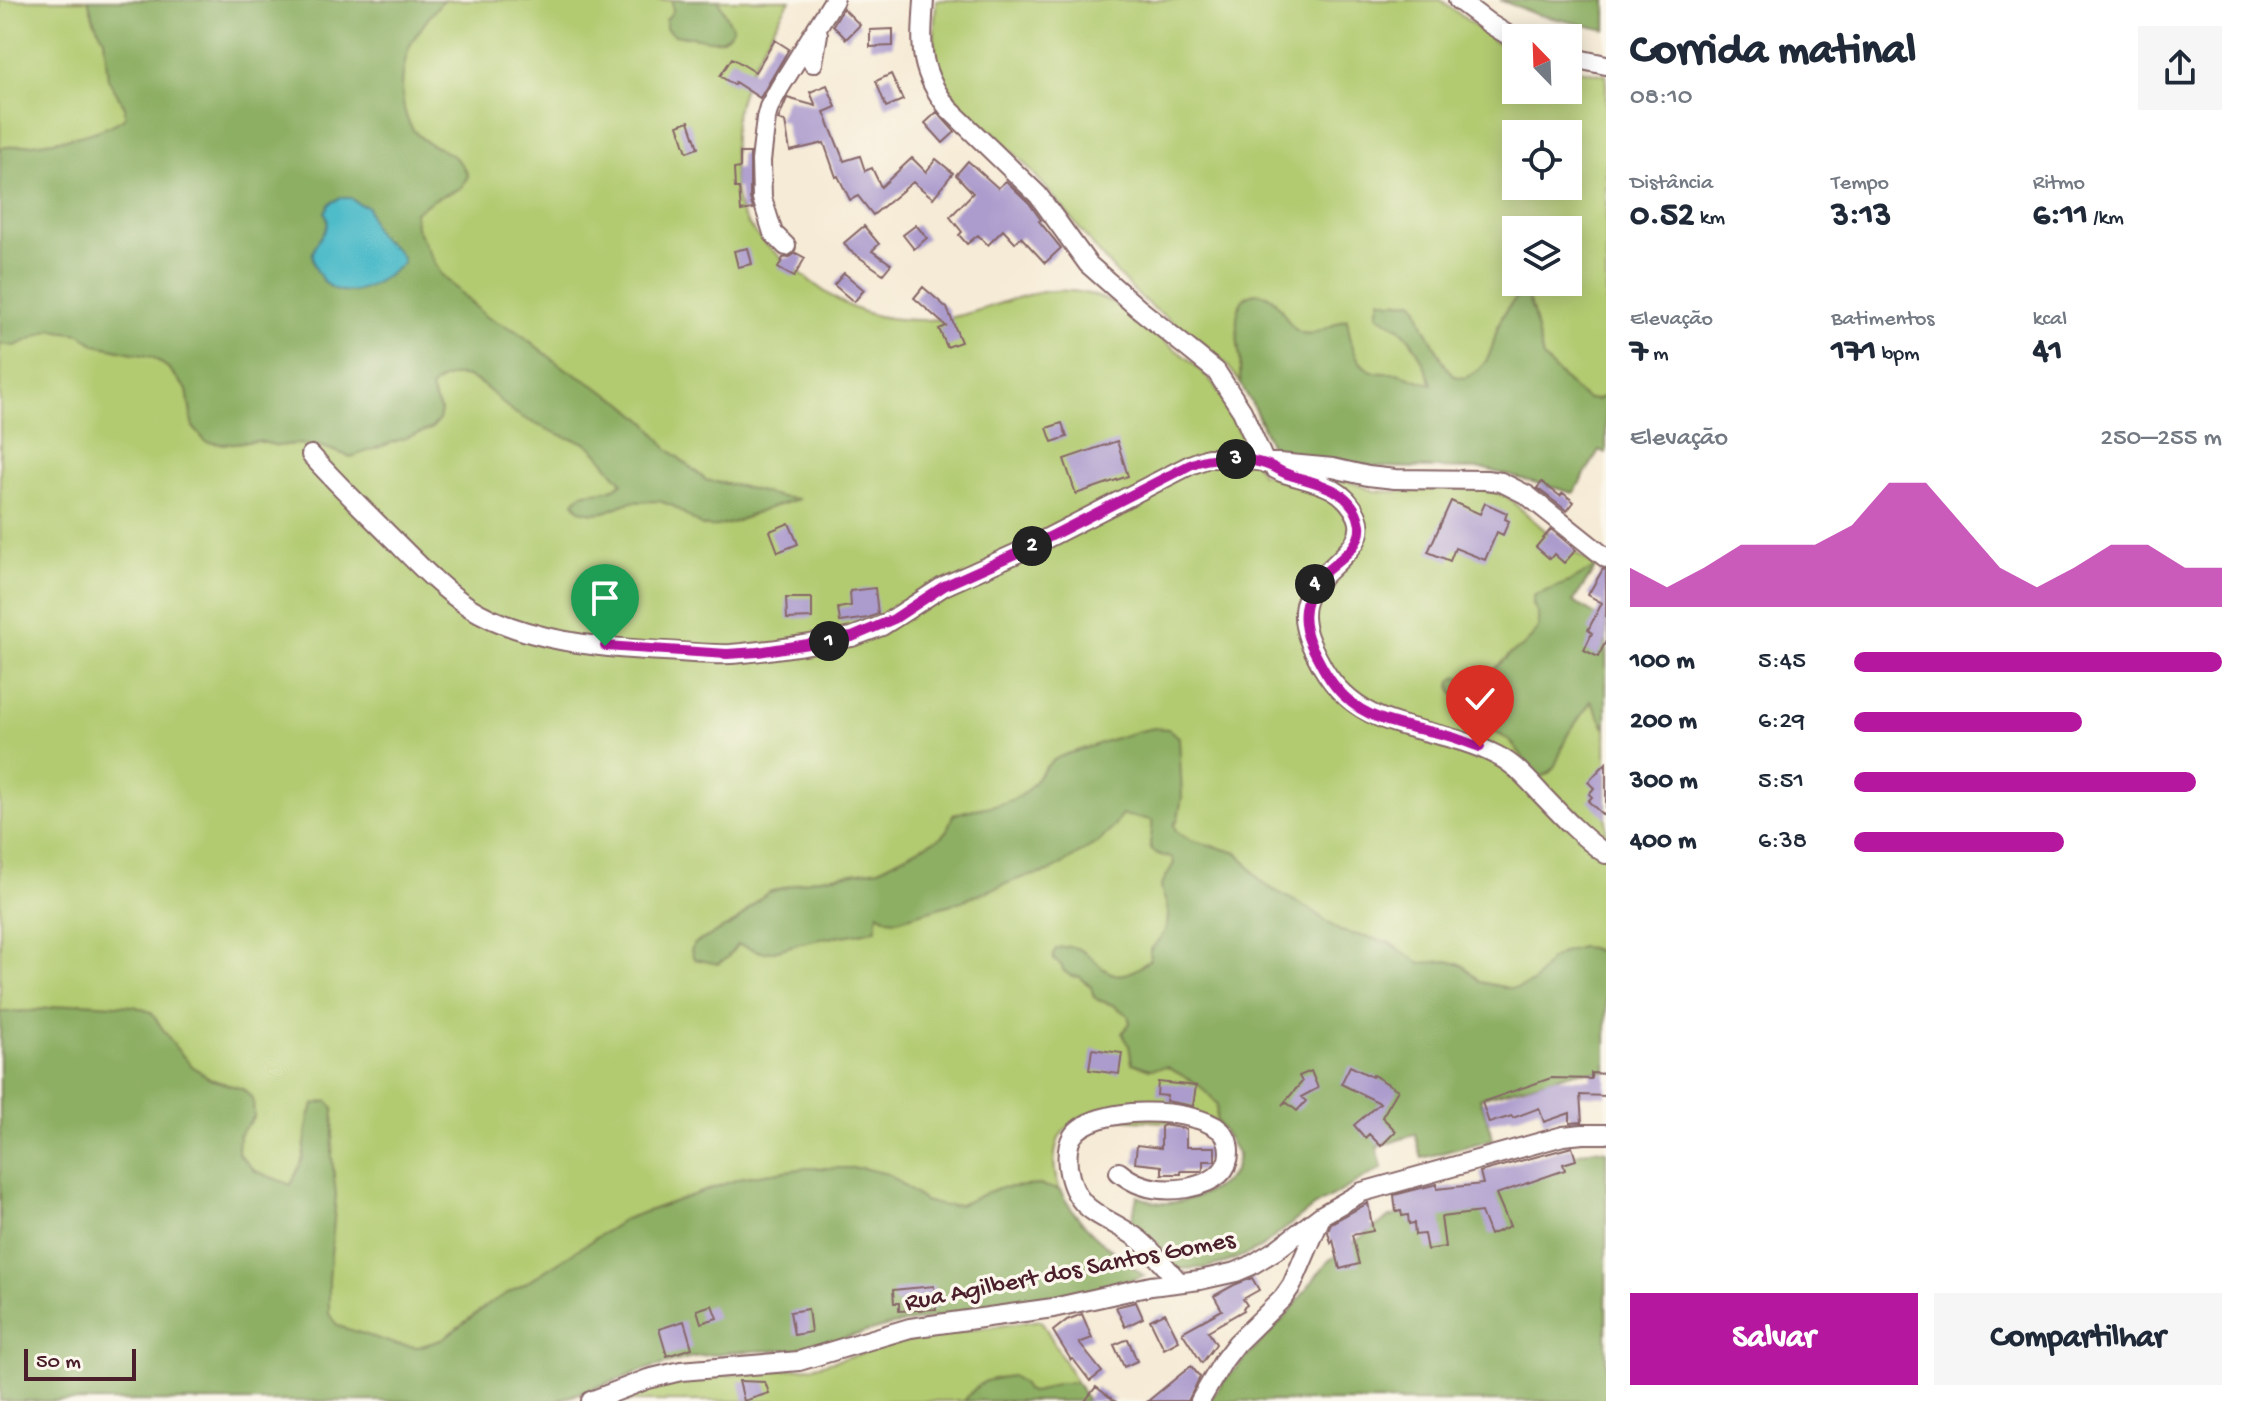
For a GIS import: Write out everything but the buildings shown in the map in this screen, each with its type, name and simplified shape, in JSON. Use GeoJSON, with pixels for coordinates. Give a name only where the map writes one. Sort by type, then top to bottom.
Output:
{"type":"FeatureCollection","features":[{"type":"Feature","properties":{"kind":"street"},"geometry":{"type":"LineString","coordinates":[[786,246],[773,233],[764,209],[761,170],[763,132],[769,107],[834,0]]}},
{"type":"Feature","properties":{"kind":"street"},"geometry":{"type":"LineString","coordinates":[[924,0],[924,66],[949,109],[1038,195],[1088,264],[1216,371],[1242,411],[1265,463],[1281,472],[1333,488],[1354,509],[1360,523],[1356,541],[1321,575],[1304,607],[1309,641],[1333,684],[1345,697],[1373,716],[1448,736],[1502,758],[1520,772],[1579,833],[1606,854]]}},
{"type":"Feature","properties":{"kind":"street"},"geometry":{"type":"LineString","coordinates":[[1458,0],[1502,31]]}},
{"type":"Feature","properties":{"kind":"street"},"geometry":{"type":"LineString","coordinates":[[813,63],[820,24]]}},
{"type":"Feature","properties":{"kind":"street"},"geometry":{"type":"LineString","coordinates":[[1582,60],[1606,65]]}},
{"type":"Feature","properties":{"kind":"street"},"geometry":{"type":"LineString","coordinates":[[311,455],[356,504],[426,571],[485,616],[568,643],[651,651],[727,654],[814,644],[867,632],[894,619],[944,586],[1024,550],[1190,465],[1216,457],[1333,468],[1395,479],[1501,482],[1527,495],[1606,558]]}},
{"type":"Feature","properties":{"kind":"street"},"geometry":{"type":"LineString","coordinates":[[1119,1172],[1138,1184],[1166,1191],[1202,1184],[1224,1171],[1229,1161],[1227,1138],[1210,1124],[1142,1112],[1104,1116],[1091,1121],[1081,1127],[1069,1144],[1068,1166],[1081,1200],[1096,1214],[1137,1238],[1179,1282]]}},
{"type":"Feature","properties":{"kind":"street","name":"Rua Agilbert dos Santos Gomes"},"geometry":{"type":"LineString","coordinates":[[591,1401],[648,1379],[681,1371],[799,1361],[910,1328],[1053,1308],[1151,1286],[1219,1276],[1250,1266],[1322,1215],[1362,1192],[1563,1136],[1606,1134]]}},
{"type":"Feature","properties":{"kind":"street"},"geometry":{"type":"LineString","coordinates":[[1200,1401],[1237,1343],[1283,1298],[1292,1285],[1322,1215]]}},
{"type":"Feature","properties":{"kind":"green space"},"geometry":{"type":"Polygon","coordinates":[[[0,0],[790,0],[757,58],[738,104],[734,139],[736,194],[743,216],[761,240],[814,284],[857,310],[905,320],[950,317],[1040,292],[1087,294],[1113,303],[1191,361],[1213,383],[1261,474],[1343,479],[1374,491],[1451,487],[1492,491],[1506,496],[1556,540],[1596,567],[1573,602],[1606,621],[1606,1072],[1575,1072],[1480,1098],[1493,1139],[1422,1158],[1415,1134],[1377,1147],[1382,1168],[1313,1207],[1260,1248],[1228,1262],[1204,1268],[1137,1196],[1155,1202],[1172,1202],[1197,1196],[1221,1184],[1236,1167],[1237,1156],[1224,1126],[1100,1116],[1085,1118],[1071,1125],[1058,1141],[1054,1163],[1058,1183],[1066,1202],[1079,1220],[1144,1276],[1088,1291],[892,1325],[803,1349],[692,1357],[650,1368],[556,1401],[0,1401],[0,0]]]}},
{"type":"Feature","properties":{"kind":"green space"},"geometry":{"type":"Polygon","coordinates":[[[88,0],[444,0],[410,46],[402,83],[406,117],[411,126],[424,140],[457,159],[468,176],[461,188],[415,212],[416,227],[441,274],[486,317],[517,331],[560,365],[625,404],[647,423],[667,448],[706,480],[799,499],[713,527],[702,526],[673,506],[659,501],[630,502],[605,512],[580,510],[574,502],[581,494],[608,490],[622,482],[598,454],[586,443],[560,435],[520,416],[482,385],[459,376],[444,379],[431,388],[441,411],[439,420],[431,429],[351,457],[320,446],[278,446],[258,441],[206,442],[193,427],[187,390],[168,368],[152,357],[96,345],[80,334],[51,330],[15,346],[0,344],[0,148],[83,135],[125,117],[125,107],[108,79],[104,39],[88,0]]]}},
{"type":"Feature","properties":{"kind":"green space"},"geometry":{"type":"Polygon","coordinates":[[[672,0],[718,0],[733,28],[720,40],[674,35],[666,28],[666,20],[673,11],[672,0]]]}},
{"type":"Feature","properties":{"kind":"green space"},"geometry":{"type":"Polygon","coordinates":[[[936,0],[1441,0],[1502,44],[1502,104],[1582,104],[1582,71],[1606,75],[1606,453],[1599,450],[1574,493],[1485,469],[1383,467],[1275,456],[1256,412],[1231,370],[1198,339],[1137,294],[1037,177],[959,102],[939,69],[935,39],[936,0]]]}},
{"type":"Feature","properties":{"kind":"green space"},"geometry":{"type":"Polygon","coordinates":[[[1500,0],[1606,0],[1606,30],[1582,24],[1535,14],[1500,0]]]}},
{"type":"Feature","properties":{"kind":"green space"},"geometry":{"type":"Polygon","coordinates":[[[1252,294],[1271,297],[1291,325],[1304,333],[1317,332],[1347,319],[1354,350],[1368,369],[1401,374],[1432,384],[1410,340],[1399,328],[1377,314],[1380,299],[1413,301],[1447,368],[1454,376],[1466,378],[1488,359],[1508,307],[1518,296],[1527,296],[1543,358],[1587,399],[1597,400],[1606,395],[1606,453],[1599,450],[1574,493],[1485,469],[1383,467],[1275,456],[1241,383],[1237,316],[1244,298],[1252,294]]]}},
{"type":"Feature","properties":{"kind":"green space"},"geometry":{"type":"Polygon","coordinates":[[[1596,567],[1573,602],[1606,621],[1606,729],[1591,701],[1568,734],[1555,766],[1540,777],[1511,742],[1476,720],[1453,693],[1451,681],[1462,677],[1469,685],[1474,684],[1483,673],[1493,670],[1522,647],[1538,628],[1533,596],[1596,567]]]}},
{"type":"Feature","properties":{"kind":"green space"},"geometry":{"type":"Polygon","coordinates":[[[1155,728],[1168,729],[1179,737],[1182,797],[1174,825],[1176,831],[1191,840],[1238,853],[1270,888],[1308,908],[1340,931],[1388,942],[1420,963],[1448,961],[1464,966],[1480,982],[1508,988],[1533,983],[1549,961],[1563,952],[1581,947],[1606,955],[1606,1072],[1575,1072],[1480,1098],[1493,1139],[1422,1158],[1415,1134],[1377,1147],[1382,1168],[1313,1207],[1260,1248],[1228,1262],[1204,1268],[1176,1269],[1131,1226],[1137,1196],[1164,1203],[1186,1200],[1208,1192],[1233,1173],[1238,1154],[1216,1120],[1217,1104],[1198,1084],[1167,1067],[1150,1069],[1132,1063],[1129,1045],[1122,1033],[1130,1023],[1128,1015],[1094,997],[1091,987],[1080,977],[1064,971],[1054,960],[1053,954],[1056,949],[1070,947],[1082,950],[1109,972],[1119,975],[1133,971],[1150,959],[1150,950],[1167,925],[1167,906],[1161,886],[1174,863],[1172,858],[1151,849],[1152,820],[1122,815],[1098,842],[1049,872],[1021,878],[962,901],[897,920],[878,913],[876,929],[766,952],[737,945],[718,964],[694,959],[691,951],[694,944],[736,922],[769,892],[813,879],[879,869],[941,837],[953,815],[1020,796],[1056,758],[1155,728]]]}},
{"type":"Feature","properties":{"kind":"green space"},"geometry":{"type":"Polygon","coordinates":[[[80,1003],[134,1006],[151,1012],[191,1065],[210,1079],[243,1089],[253,1099],[254,1117],[239,1135],[238,1153],[255,1171],[291,1185],[303,1158],[309,1116],[314,1104],[328,1101],[334,1109],[332,1156],[336,1195],[329,1314],[338,1326],[395,1344],[418,1347],[441,1340],[490,1303],[625,1219],[744,1177],[806,1168],[862,1168],[888,1174],[924,1201],[943,1206],[959,1205],[998,1188],[1039,1185],[1060,1190],[1086,1227],[1144,1276],[1088,1291],[892,1325],[803,1349],[692,1357],[650,1368],[556,1401],[0,1401],[0,1012],[31,1011],[80,1003]]]}},
{"type":"Feature","properties":{"kind":"green space"},"geometry":{"type":"Polygon","coordinates":[[[1594,1149],[1606,1151],[1606,1401],[1209,1401],[1287,1315],[1327,1262],[1388,1218],[1594,1149]]]}},
{"type":"Feature","properties":{"kind":"green space"},"geometry":{"type":"Polygon","coordinates":[[[1041,1320],[1087,1401],[613,1401],[679,1380],[812,1367],[922,1337],[1041,1320]]]}},
{"type":"Feature","properties":{"kind":"green space"},"geometry":{"type":"Polygon","coordinates":[[[1012,1376],[1031,1392],[1058,1383],[1077,1383],[1087,1401],[964,1401],[985,1382],[1012,1376]]]}},
{"type":"Feature","properties":{"kind":"water"},"geometry":{"type":"Polygon","coordinates":[[[340,198],[351,198],[367,206],[376,232],[399,253],[403,263],[372,285],[349,292],[327,284],[313,262],[315,246],[327,227],[325,212],[330,203],[340,198]]]}},
{"type":"Feature","properties":{"kind":"route"},"geometry":{"type":"LineString","coordinates":[[605,646],[727,654],[852,637],[894,619],[944,586],[1024,550],[1190,465],[1208,458],[1225,458],[1265,463],[1300,479],[1333,488],[1354,509],[1360,523],[1356,541],[1321,575],[1304,607],[1309,641],[1333,684],[1345,697],[1373,716],[1480,747]]}}]}
